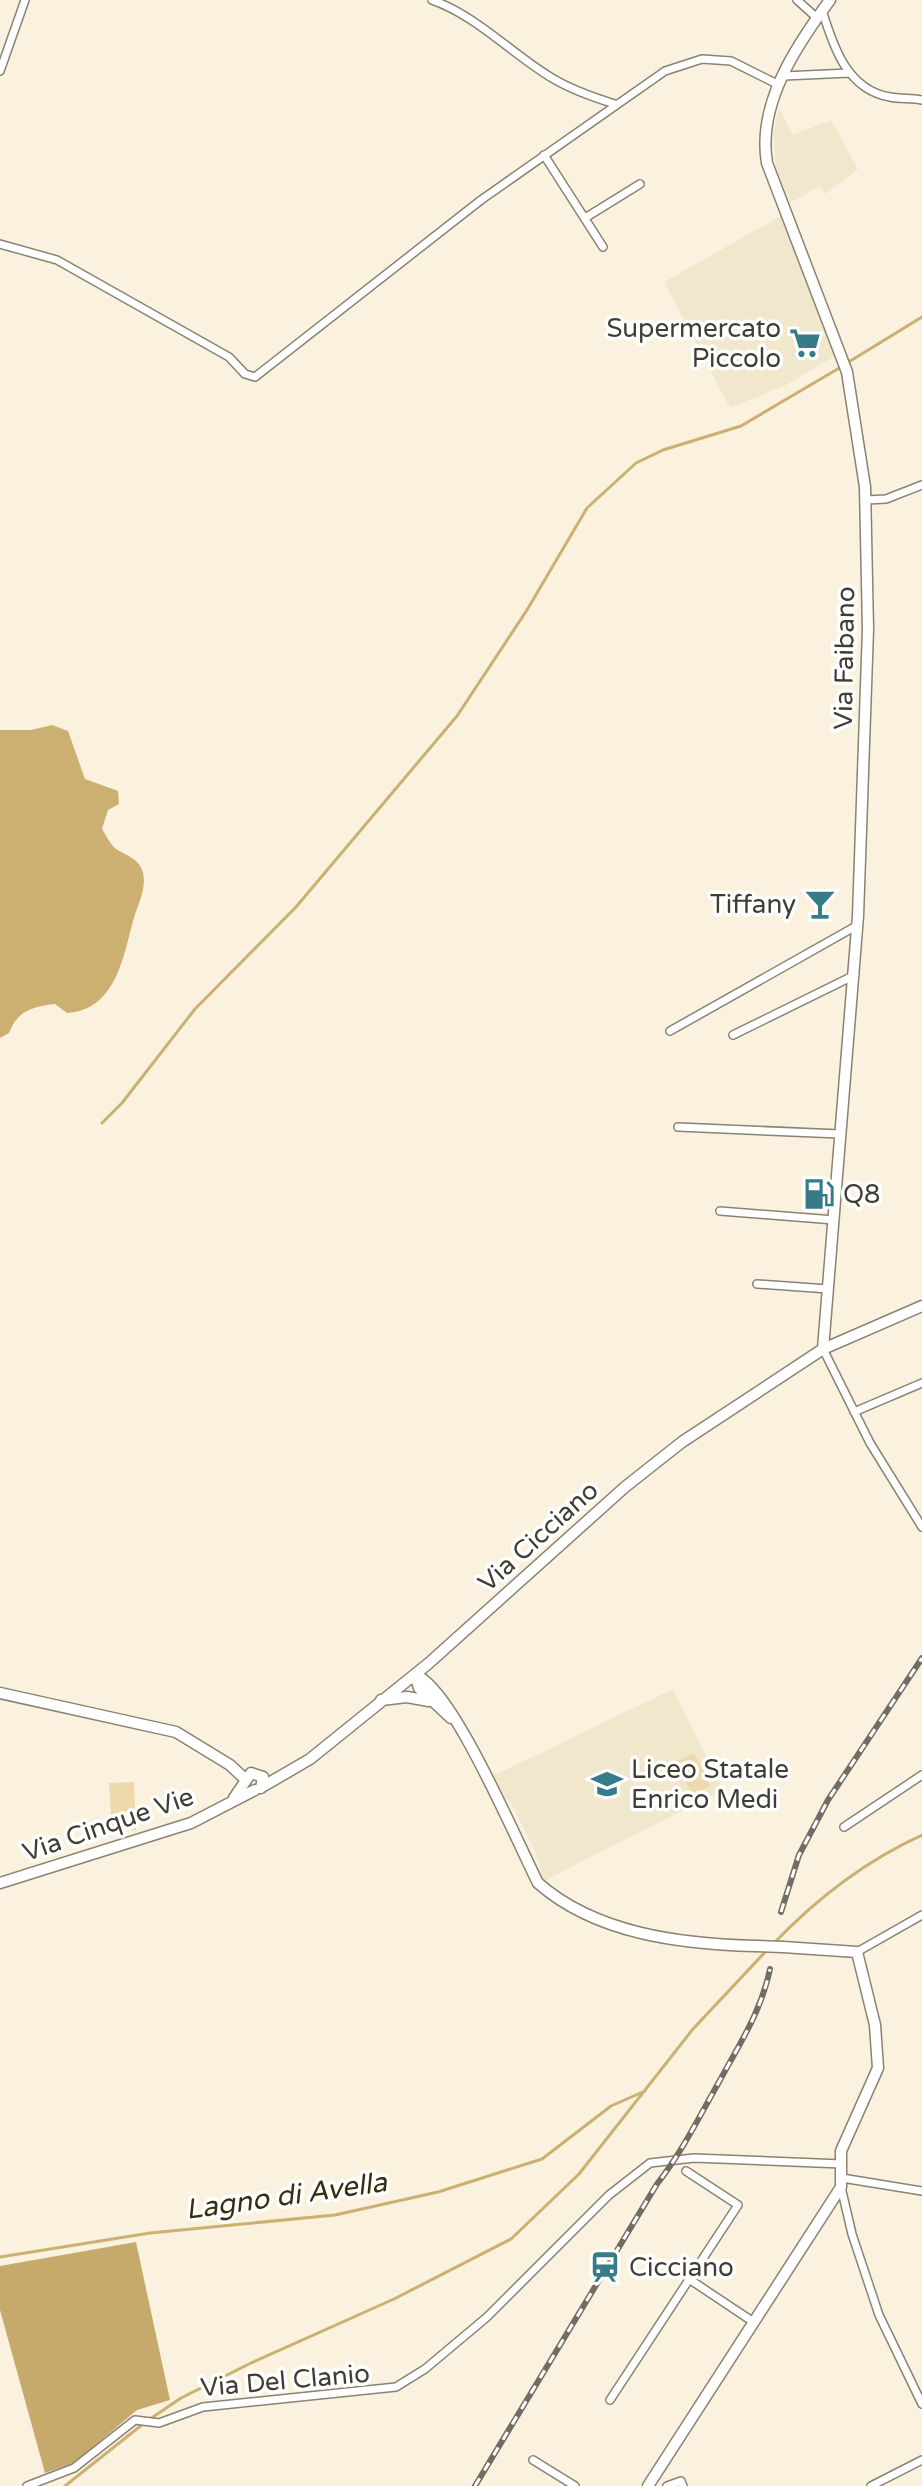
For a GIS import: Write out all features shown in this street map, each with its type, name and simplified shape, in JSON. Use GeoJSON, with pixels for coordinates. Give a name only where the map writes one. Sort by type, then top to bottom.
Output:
{"type":"FeatureCollection","features":[{"type":"Feature","properties":{"kind":"street"},"geometry":{"type":"LineString","coordinates":[[0,71],[25,0]]}},
{"type":"Feature","properties":{"kind":"street"},"geometry":{"type":"LineString","coordinates":[[432,0],[493,36],[551,77],[581,93],[615,104]]}},
{"type":"Feature","properties":{"kind":"street"},"geometry":{"type":"LineString","coordinates":[[797,0],[820,14],[849,73],[862,85],[882,95],[922,100]]}},
{"type":"Feature","properties":{"kind":"street","name":"Via Faibano"},"geometry":{"type":"LineString","coordinates":[[823,1349],[858,925],[868,629],[866,500],[847,372],[767,163],[764,129],[782,80],[830,0]]}},
{"type":"Feature","properties":{"kind":"street"},"geometry":{"type":"LineString","coordinates":[[0,244],[57,260],[229,357],[245,374],[255,377],[544,155],[665,71],[702,59],[731,61],[782,80],[849,73]]}},
{"type":"Feature","properties":{"kind":"street"},"geometry":{"type":"LineString","coordinates":[[544,155],[603,247]]}},
{"type":"Feature","properties":{"kind":"street"},"geometry":{"type":"LineString","coordinates":[[585,218],[640,184]]}},
{"type":"Feature","properties":{"kind":"street"},"geometry":{"type":"LineString","coordinates":[[866,500],[886,499],[922,485]]}},
{"type":"Feature","properties":{"kind":"street"},"geometry":{"type":"LineString","coordinates":[[670,1031],[858,925]]}},
{"type":"Feature","properties":{"kind":"street"},"geometry":{"type":"LineString","coordinates":[[733,1035],[855,975]]}},
{"type":"Feature","properties":{"kind":"street"},"geometry":{"type":"LineString","coordinates":[[678,1127],[840,1134]]}},
{"type":"Feature","properties":{"kind":"street"},"geometry":{"type":"LineString","coordinates":[[720,1211],[834,1220]]}},
{"type":"Feature","properties":{"kind":"street"},"geometry":{"type":"LineString","coordinates":[[757,1284],[828,1289]]}},
{"type":"Feature","properties":{"kind":"street","name":"Via Cicciano"},"geometry":{"type":"LineString","coordinates":[[254,1781],[293,1769],[328,1745],[380,1700],[415,1675],[636,1478],[682,1442],[823,1349],[922,1306]]}},
{"type":"Feature","properties":{"kind":"street"},"geometry":{"type":"LineString","coordinates":[[823,1349],[854,1412],[922,1527]]}},
{"type":"Feature","properties":{"kind":"street"},"geometry":{"type":"LineString","coordinates":[[854,1412],[922,1383]]}},
{"type":"Feature","properties":{"kind":"street"},"geometry":{"type":"LineString","coordinates":[[429,1663],[437,1691]]}},
{"type":"Feature","properties":{"kind":"street"},"geometry":{"type":"LineString","coordinates":[[415,1675],[426,1679],[437,1691],[459,1724],[538,1883],[556,1899],[613,1924],[694,1944],[857,1952],[922,1915]]}},
{"type":"Feature","properties":{"kind":"street"},"geometry":{"type":"LineString","coordinates":[[415,1675],[419,1688],[459,1724]]}},
{"type":"Feature","properties":{"kind":"street"},"geometry":{"type":"LineString","coordinates":[[0,1693],[176,1732],[254,1781]]}},
{"type":"Feature","properties":{"kind":"street"},"geometry":{"type":"LineString","coordinates":[[380,1700],[407,1697],[434,1703]]}},
{"type":"Feature","properties":{"kind":"street"},"geometry":{"type":"LineString","coordinates":[[844,1827],[922,1775]]}},
{"type":"Feature","properties":{"kind":"street","name":"Via Cinque Vie"},"geometry":{"type":"LineString","coordinates":[[0,1883],[191,1823],[230,1803],[254,1781]]}},
{"type":"Feature","properties":{"kind":"street"},"geometry":{"type":"LineString","coordinates":[[857,1952],[875,2025],[878,2068],[845,2140],[841,2183],[869,2288],[898,2360],[922,2404]]}},
{"type":"Feature","properties":{"kind":"street","name":"Via Del Clanio"},"geometry":{"type":"LineString","coordinates":[[27,2486],[74,2468],[127,2424],[138,2420],[152,2423],[203,2407],[396,2387],[425,2369],[487,2317],[618,2187],[650,2163],[677,2158],[788,2159],[842,2164]]}},
{"type":"Feature","properties":{"kind":"street"},"geometry":{"type":"LineString","coordinates":[[610,2400],[738,2205],[686,2171]]}},
{"type":"Feature","properties":{"kind":"street"},"geometry":{"type":"LineString","coordinates":[[841,2183],[922,2191]]}},
{"type":"Feature","properties":{"kind":"street"},"geometry":{"type":"LineString","coordinates":[[648,2486],[841,2183]]}},
{"type":"Feature","properties":{"kind":"street"},"geometry":{"type":"LineString","coordinates":[[689,2279],[752,2321]]}},
{"type":"Feature","properties":{"kind":"street"},"geometry":{"type":"LineString","coordinates":[[533,2460],[575,2486]]}},
{"type":"Feature","properties":{"kind":"street"},"geometry":{"type":"LineString","coordinates":[[871,2486],[922,2460]]}},
{"type":"Feature","properties":{"kind":"street"},"geometry":{"type":"LineString","coordinates":[[667,2486],[681,2481],[683,2486]]}},
{"type":"Feature","properties":{"kind":"shaded area"},"geometry":{"type":"Polygon","coordinates":[[[779,108],[793,135],[831,120],[858,169],[825,194],[820,186],[790,203],[776,167],[773,133],[779,108]]]}},
{"type":"Feature","properties":{"kind":"shaded area"},"geometry":{"type":"Polygon","coordinates":[[[781,216],[837,355],[786,385],[730,408],[664,282],[781,216]]]}},
{"type":"Feature","properties":{"kind":"shaded area"},"geometry":{"type":"Polygon","coordinates":[[[52,725],[68,731],[85,779],[118,791],[119,804],[108,810],[102,829],[116,849],[139,864],[144,885],[120,966],[106,993],[83,1010],[67,1013],[55,1004],[33,1008],[21,1015],[9,1033],[0,1038],[0,730],[31,730],[52,725]]]}},
{"type":"Feature","properties":{"kind":"shaded area","name":"Liceo Statale Enrico Medi"},"geometry":{"type":"Polygon","coordinates":[[[673,1689],[723,1790],[544,1881],[535,1851],[511,1803],[498,1792],[491,1777],[673,1689]]]}},
{"type":"Feature","properties":{"kind":"shaded area"},"geometry":{"type":"Polygon","coordinates":[[[694,1753],[711,1786],[692,1795],[676,1762],[694,1753]]]}},
{"type":"Feature","properties":{"kind":"shaded area"},"geometry":{"type":"Polygon","coordinates":[[[134,1782],[136,1830],[112,1831],[109,1783],[134,1782]]]}},
{"type":"Feature","properties":{"kind":"shaded area"},"geometry":{"type":"Polygon","coordinates":[[[136,2242],[170,2400],[137,2410],[74,2463],[45,2473],[0,2310],[0,2266],[136,2242]]]}},
{"type":"Feature","properties":{"kind":"waterway"},"geometry":{"type":"LineString","coordinates":[[847,363],[922,317]]}},
{"type":"Feature","properties":{"kind":"waterway"},"geometry":{"type":"LineString","coordinates":[[102,1123],[122,1103],[195,1009],[296,907],[457,716],[527,610],[587,508],[636,463],[663,450],[741,426],[841,367]]}},
{"type":"Feature","properties":{"kind":"waterway"},"geometry":{"type":"LineString","coordinates":[[773,1944],[843,1882],[881,1856],[922,1835]]}},
{"type":"Feature","properties":{"kind":"waterway"},"geometry":{"type":"LineString","coordinates":[[150,2419],[181,2398],[251,2363],[394,2299],[511,2239],[579,2174],[693,2029],[768,1949]]}},
{"type":"Feature","properties":{"kind":"waterway","name":"Lagno di Avella"},"geometry":{"type":"LineString","coordinates":[[0,2257],[150,2233],[335,2215],[438,2192],[542,2159],[611,2106],[645,2091]]}},
{"type":"Feature","properties":{"kind":"waterway"},"geometry":{"type":"LineString","coordinates":[[65,2486],[143,2424]]}},
{"type":"Feature","properties":{"kind":"railway"},"geometry":{"type":"LineString","coordinates":[[781,1912],[799,1855],[828,1800],[922,1658]]}},
{"type":"Feature","properties":{"kind":"railway"},"geometry":{"type":"LineString","coordinates":[[475,2486],[690,2134],[749,2027],[770,1969]]}},
{"type":"Feature","properties":{"kind":"place","name":"Supermercato Piccolo"},"geometry":{"type":"Point","coordinates":[805,343]}},
{"type":"Feature","properties":{"kind":"place","name":"Tiffany"},"geometry":{"type":"Point","coordinates":[820,904]}},
{"type":"Feature","properties":{"kind":"place","name":"Q8"},"geometry":{"type":"Point","coordinates":[819,1194]}},
{"type":"Feature","properties":{"kind":"place","name":"Liceo Statale Enrico Medi"},"geometry":{"type":"Point","coordinates":[607,1784]}},
{"type":"Feature","properties":{"kind":"place","name":"Cicciano"},"geometry":{"type":"Point","coordinates":[605,2267]}}]}
